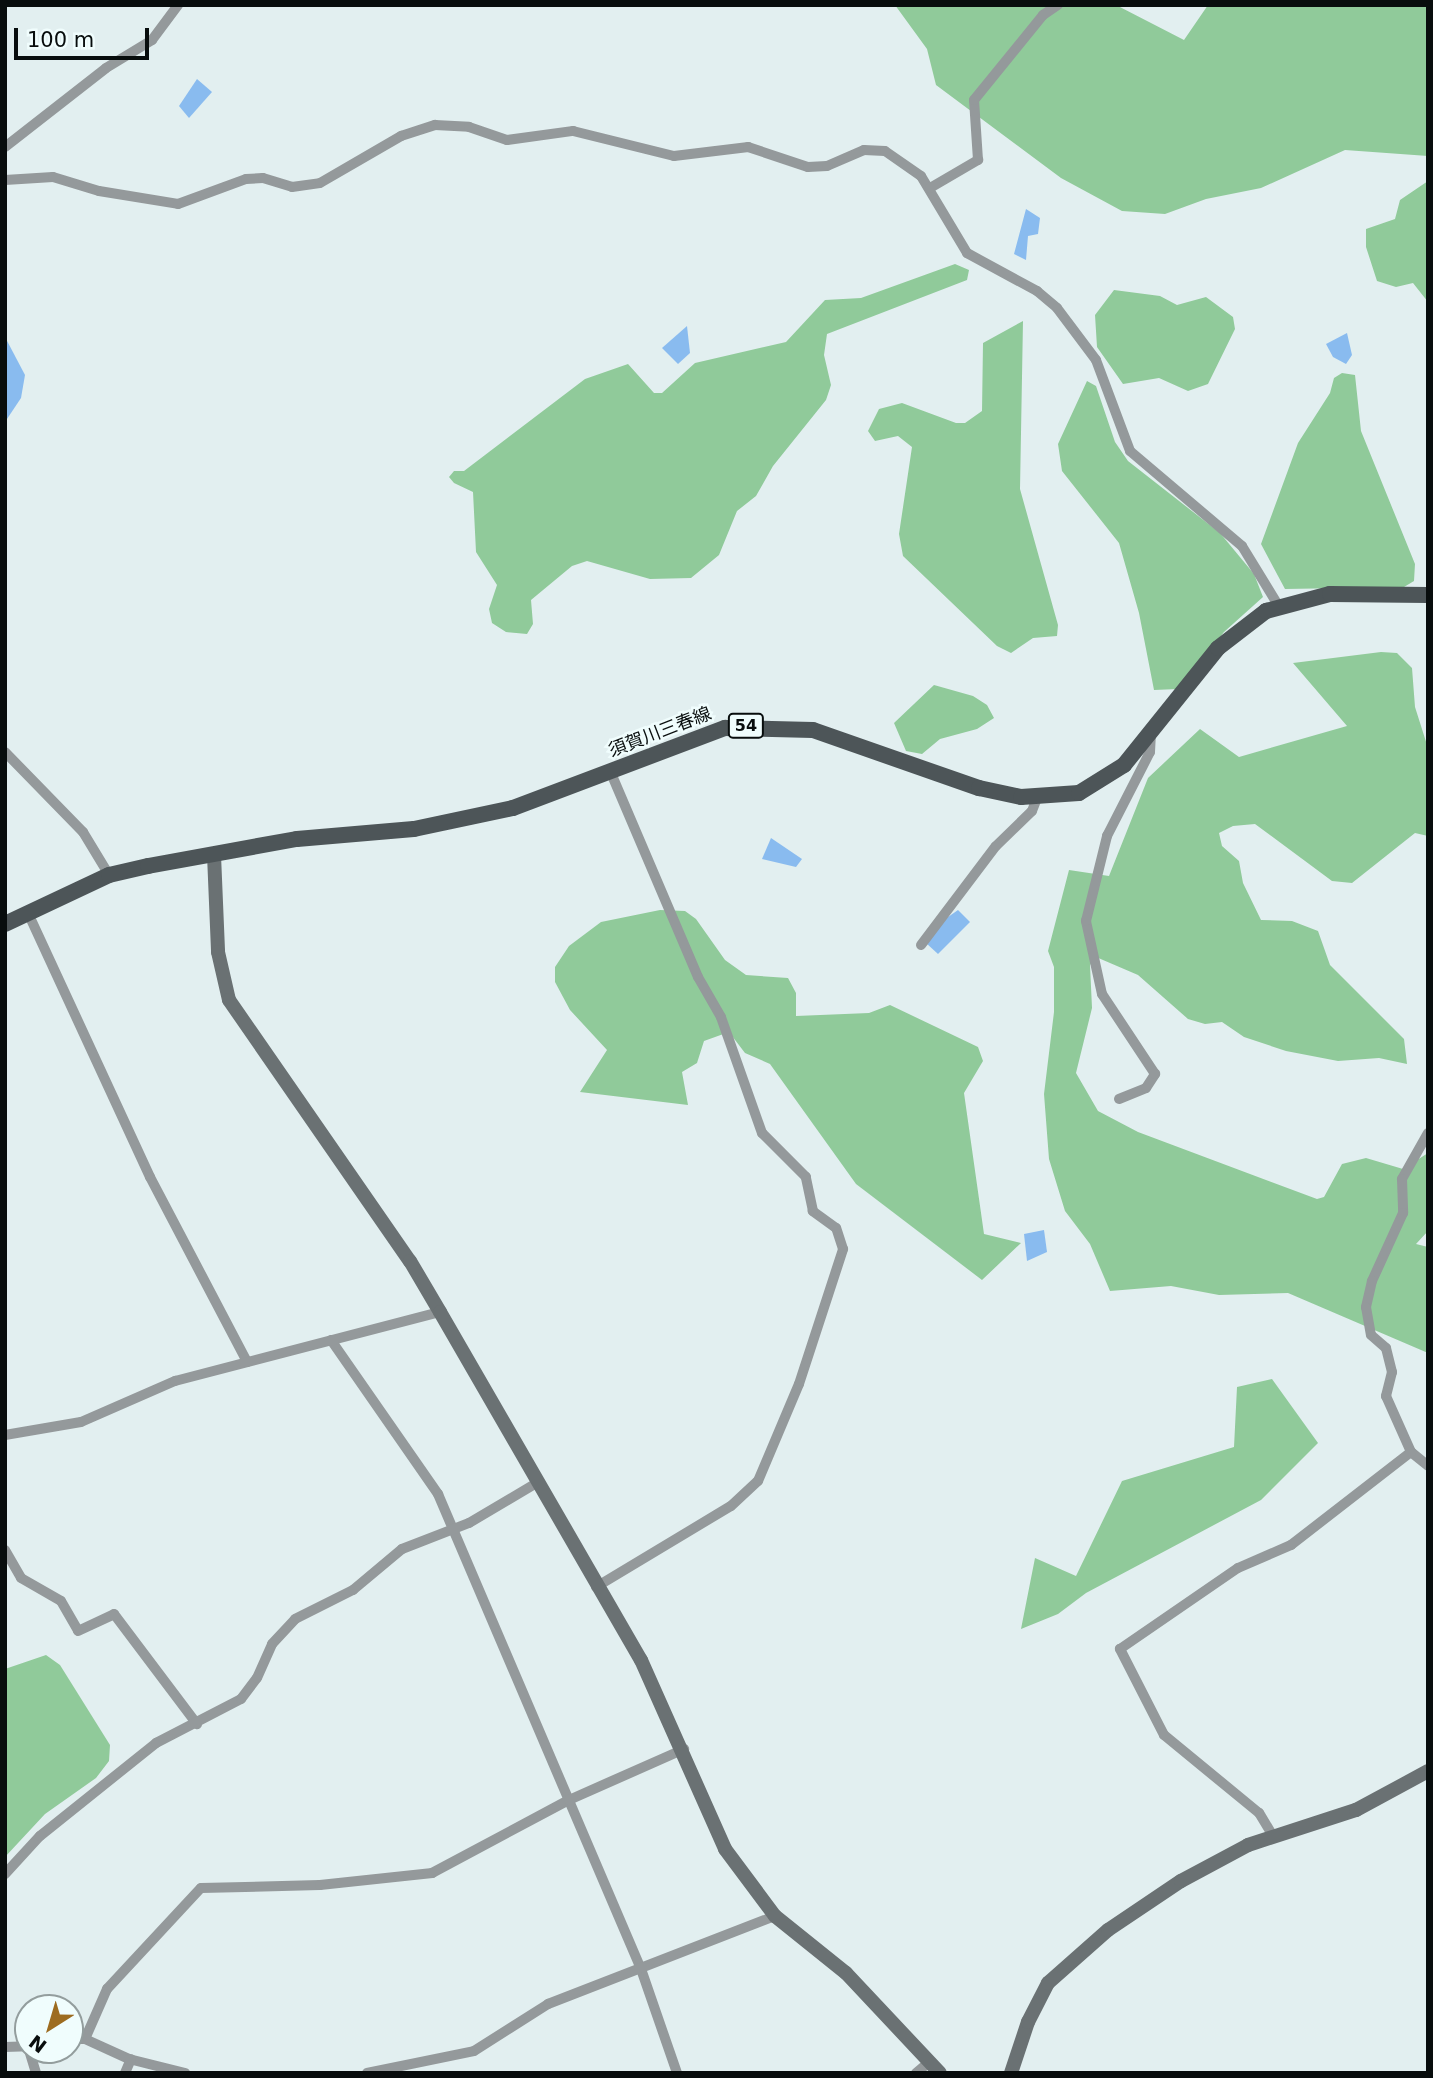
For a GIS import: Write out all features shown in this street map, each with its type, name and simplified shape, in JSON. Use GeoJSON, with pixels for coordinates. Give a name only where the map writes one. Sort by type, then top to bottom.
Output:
{"type":"FeatureCollection","features":[{"type":"Feature","properties":{"kind":"main road","name":"須賀川三春線"},"geometry":{"type":"LineString","coordinates":[[5,925],[109,876],[297,839],[464,820],[534,802],[697,735],[772,726],[826,733],[979,788],[1037,798],[1079,793],[1101,783],[1151,734],[1218,648],[1241,626],[1278,606],[1330,594],[1428,595]]}},
{"type":"Feature","properties":{"kind":"street"},"geometry":{"type":"LineString","coordinates":[[5,147],[106,68],[152,40],[178,5]]}},
{"type":"Feature","properties":{"kind":"street"},"geometry":{"type":"LineString","coordinates":[[930,188],[978,160],[974,100],[1043,15],[1058,5]]}},
{"type":"Feature","properties":{"kind":"street"},"geometry":{"type":"LineString","coordinates":[[5,180],[53,177],[99,191],[178,204],[246,179],[263,178],[292,187],[320,183],[401,136],[444,125],[469,127],[507,140],[573,131],[674,156],[747,146],[808,167],[827,166],[864,150],[878,150],[912,167],[930,188],[949,229],[967,253],[1037,291],[1057,308],[1096,360],[1130,451],[1242,546],[1278,606]]}},
{"type":"Feature","properties":{"kind":"street"},"geometry":{"type":"LineString","coordinates":[[1119,1099],[1146,1088],[1155,1074],[1102,995],[1086,921],[1107,836],[1150,752],[1151,734]]}},
{"type":"Feature","properties":{"kind":"street"},"geometry":{"type":"LineString","coordinates":[[5,752],[83,832],[109,876]]}},
{"type":"Feature","properties":{"kind":"street"},"geometry":{"type":"LineString","coordinates":[[596,1587],[731,1506],[758,1481],[799,1384],[843,1249],[836,1228],[813,1211],[806,1177],[762,1133],[721,1017],[698,977],[610,771]]}},
{"type":"Feature","properties":{"kind":"street"},"geometry":{"type":"LineString","coordinates":[[921,946],[996,846],[1032,811],[1037,798]]}},
{"type":"Feature","properties":{"kind":"street"},"geometry":{"type":"LineString","coordinates":[[214,855],[218,952],[229,1000],[410,1261],[440,1312],[535,1484],[641,1660],[684,1749],[725,1849],[775,1916],[846,1973],[934,2067],[916,2073]]}},
{"type":"Feature","properties":{"kind":"street"},"geometry":{"type":"LineString","coordinates":[[28,913],[150,1177],[247,1362]]}},
{"type":"Feature","properties":{"kind":"street"},"geometry":{"type":"LineString","coordinates":[[1428,1133],[1402,1179],[1403,1213],[1372,1281],[1366,1307],[1371,1335],[1386,1348],[1392,1372],[1386,1396],[1411,1452],[1428,1466]]}},
{"type":"Feature","properties":{"kind":"street"},"geometry":{"type":"LineString","coordinates":[[5,1435],[81,1422],[175,1381],[440,1312]]}},
{"type":"Feature","properties":{"kind":"street"},"geometry":{"type":"LineString","coordinates":[[331,1340],[428,1478],[454,1530],[641,1969],[677,2073]]}},
{"type":"Feature","properties":{"kind":"street"},"geometry":{"type":"LineString","coordinates":[[1273,1836],[1259,1813],[1164,1735],[1120,1649],[1238,1568],[1291,1545],[1411,1452]]}},
{"type":"Feature","properties":{"kind":"street"},"geometry":{"type":"LineString","coordinates":[[5,1874],[40,1836],[156,1743],[197,1724],[248,1692],[272,1644],[295,1619],[353,1590],[402,1549],[454,1530],[535,1484]]}},
{"type":"Feature","properties":{"kind":"street"},"geometry":{"type":"LineString","coordinates":[[5,1550],[21,1578],[61,1601],[78,1631],[114,1614],[197,1724]]}},
{"type":"Feature","properties":{"kind":"street"},"geometry":{"type":"LineString","coordinates":[[185,2073],[131,2059],[85,2039],[107,1989],[201,1888],[286,1887],[424,1875],[569,1800],[684,1749]]}},
{"type":"Feature","properties":{"kind":"street"},"geometry":{"type":"LineString","coordinates":[[1011,2073],[1039,1999],[1065,1964],[1181,1881],[1273,1836],[1356,1811],[1428,1771]]}},
{"type":"Feature","properties":{"kind":"street"},"geometry":{"type":"LineString","coordinates":[[367,2073],[474,2051],[548,2004],[775,1916]]}},
{"type":"Feature","properties":{"kind":"street"},"geometry":{"type":"LineString","coordinates":[[125,2073],[131,2059]]}},
{"type":"Feature","properties":{"kind":"green space"},"geometry":{"type":"Polygon","coordinates":[[[895,5],[1116,5],[1184,40],[1208,5],[1428,5],[1428,156],[1345,150],[1261,188],[1206,199],[1165,214],[1122,211],[1061,178],[936,85],[927,49],[895,5]]]}},
{"type":"Feature","properties":{"kind":"green space"},"geometry":{"type":"Polygon","coordinates":[[[1428,181],[1428,302],[1413,283],[1396,287],[1377,281],[1366,247],[1366,229],[1395,219],[1400,200],[1428,181]]]}},
{"type":"Feature","properties":{"kind":"green space"},"geometry":{"type":"Polygon","coordinates":[[[955,264],[969,270],[967,280],[827,334],[824,355],[831,385],[826,400],[773,466],[756,496],[737,511],[719,555],[691,578],[650,579],[587,561],[572,566],[531,600],[533,624],[527,634],[506,632],[492,623],[489,609],[497,585],[476,552],[473,492],[454,483],[449,477],[454,471],[464,471],[585,379],[628,364],[654,393],[662,393],[695,363],[786,342],[825,300],[861,298],[955,264]]]}},
{"type":"Feature","properties":{"kind":"green space"},"geometry":{"type":"Polygon","coordinates":[[[1114,290],[1160,296],[1177,305],[1206,297],[1233,317],[1235,329],[1208,384],[1188,391],[1159,378],[1123,384],[1097,347],[1095,315],[1114,290]]]}},
{"type":"Feature","properties":{"kind":"green space"},"geometry":{"type":"Polygon","coordinates":[[[1023,321],[1020,489],[1058,625],[1057,636],[1033,638],[1011,653],[997,646],[903,556],[899,534],[912,447],[898,436],[875,441],[868,431],[879,409],[902,403],[956,423],[965,423],[982,411],[983,343],[1023,321]]]}},
{"type":"Feature","properties":{"kind":"green space"},"geometry":{"type":"Polygon","coordinates":[[[1342,373],[1355,375],[1361,431],[1415,564],[1414,581],[1404,587],[1285,589],[1261,544],[1298,443],[1330,393],[1334,378],[1342,373]]]}},
{"type":"Feature","properties":{"kind":"green space"},"geometry":{"type":"Polygon","coordinates":[[[1087,381],[1096,386],[1115,442],[1128,461],[1220,533],[1254,574],[1263,597],[1224,632],[1178,689],[1154,690],[1139,613],[1119,543],[1062,471],[1058,444],[1087,381]]]}},
{"type":"Feature","properties":{"kind":"green space"},"geometry":{"type":"Polygon","coordinates":[[[1381,652],[1397,653],[1412,668],[1415,707],[1428,748],[1428,836],[1415,833],[1352,883],[1332,881],[1255,824],[1233,826],[1219,833],[1222,846],[1239,861],[1243,883],[1261,920],[1292,921],[1318,931],[1330,965],[1404,1039],[1407,1064],[1379,1058],[1338,1061],[1286,1051],[1244,1037],[1222,1022],[1205,1024],[1188,1019],[1138,975],[1096,957],[1090,965],[1092,1008],[1076,1073],[1098,1111],[1138,1132],[1317,1199],[1324,1197],[1342,1164],[1366,1158],[1403,1169],[1428,1153],[1428,1231],[1416,1244],[1428,1247],[1428,1353],[1288,1293],[1219,1295],[1171,1286],[1110,1291],[1090,1244],[1065,1211],[1049,1159],[1044,1094],[1054,1012],[1054,967],[1048,951],[1069,870],[1109,876],[1148,778],[1200,729],[1239,757],[1347,726],[1293,663],[1381,652]]]}},
{"type":"Feature","properties":{"kind":"green space"},"geometry":{"type":"Polygon","coordinates":[[[934,685],[973,696],[987,705],[994,718],[977,729],[940,739],[922,754],[906,751],[894,723],[934,685]]]}},
{"type":"Feature","properties":{"kind":"green space"},"geometry":{"type":"Polygon","coordinates":[[[660,910],[685,911],[696,919],[725,960],[746,975],[788,978],[796,993],[796,1016],[869,1013],[890,1005],[978,1047],[983,1061],[964,1093],[984,1234],[1021,1243],[982,1280],[856,1184],[770,1064],[745,1053],[729,1032],[704,1041],[697,1063],[682,1072],[688,1105],[580,1092],[607,1050],[570,1010],[555,982],[555,967],[569,946],[601,922],[660,910]]]}},
{"type":"Feature","properties":{"kind":"green space"},"geometry":{"type":"Polygon","coordinates":[[[1272,1379],[1318,1443],[1261,1500],[1086,1593],[1058,1614],[1021,1629],[1035,1558],[1076,1576],[1122,1481],[1234,1447],[1237,1387],[1272,1379]]]}},
{"type":"Feature","properties":{"kind":"green space"},"geometry":{"type":"Polygon","coordinates":[[[46,1655],[60,1665],[110,1745],[109,1761],[96,1778],[45,1814],[5,1857],[5,1669],[46,1655]]]}},
{"type":"Feature","properties":{"kind":"water"},"geometry":{"type":"Polygon","coordinates":[[[197,79],[212,92],[189,118],[179,106],[197,79]]]}},
{"type":"Feature","properties":{"kind":"water"},"geometry":{"type":"Polygon","coordinates":[[[1026,209],[1040,218],[1038,234],[1028,236],[1026,260],[1014,254],[1026,209]]]}},
{"type":"Feature","properties":{"kind":"water"},"geometry":{"type":"Polygon","coordinates":[[[687,326],[690,353],[678,364],[662,348],[687,326]]]}},
{"type":"Feature","properties":{"kind":"water"},"geometry":{"type":"Polygon","coordinates":[[[1347,333],[1352,355],[1346,364],[1333,357],[1326,344],[1347,333]]]}},
{"type":"Feature","properties":{"kind":"water"},"geometry":{"type":"Polygon","coordinates":[[[5,337],[25,375],[21,398],[7,419],[5,337]]]}},
{"type":"Feature","properties":{"kind":"water"},"geometry":{"type":"Polygon","coordinates":[[[771,838],[802,859],[796,867],[762,859],[771,838]]]}},
{"type":"Feature","properties":{"kind":"water"},"geometry":{"type":"Polygon","coordinates":[[[958,910],[970,922],[938,954],[926,943],[941,922],[958,910]]]}},
{"type":"Feature","properties":{"kind":"water"},"geometry":{"type":"Polygon","coordinates":[[[1044,1230],[1047,1252],[1027,1261],[1024,1234],[1044,1230]]]}}]}
